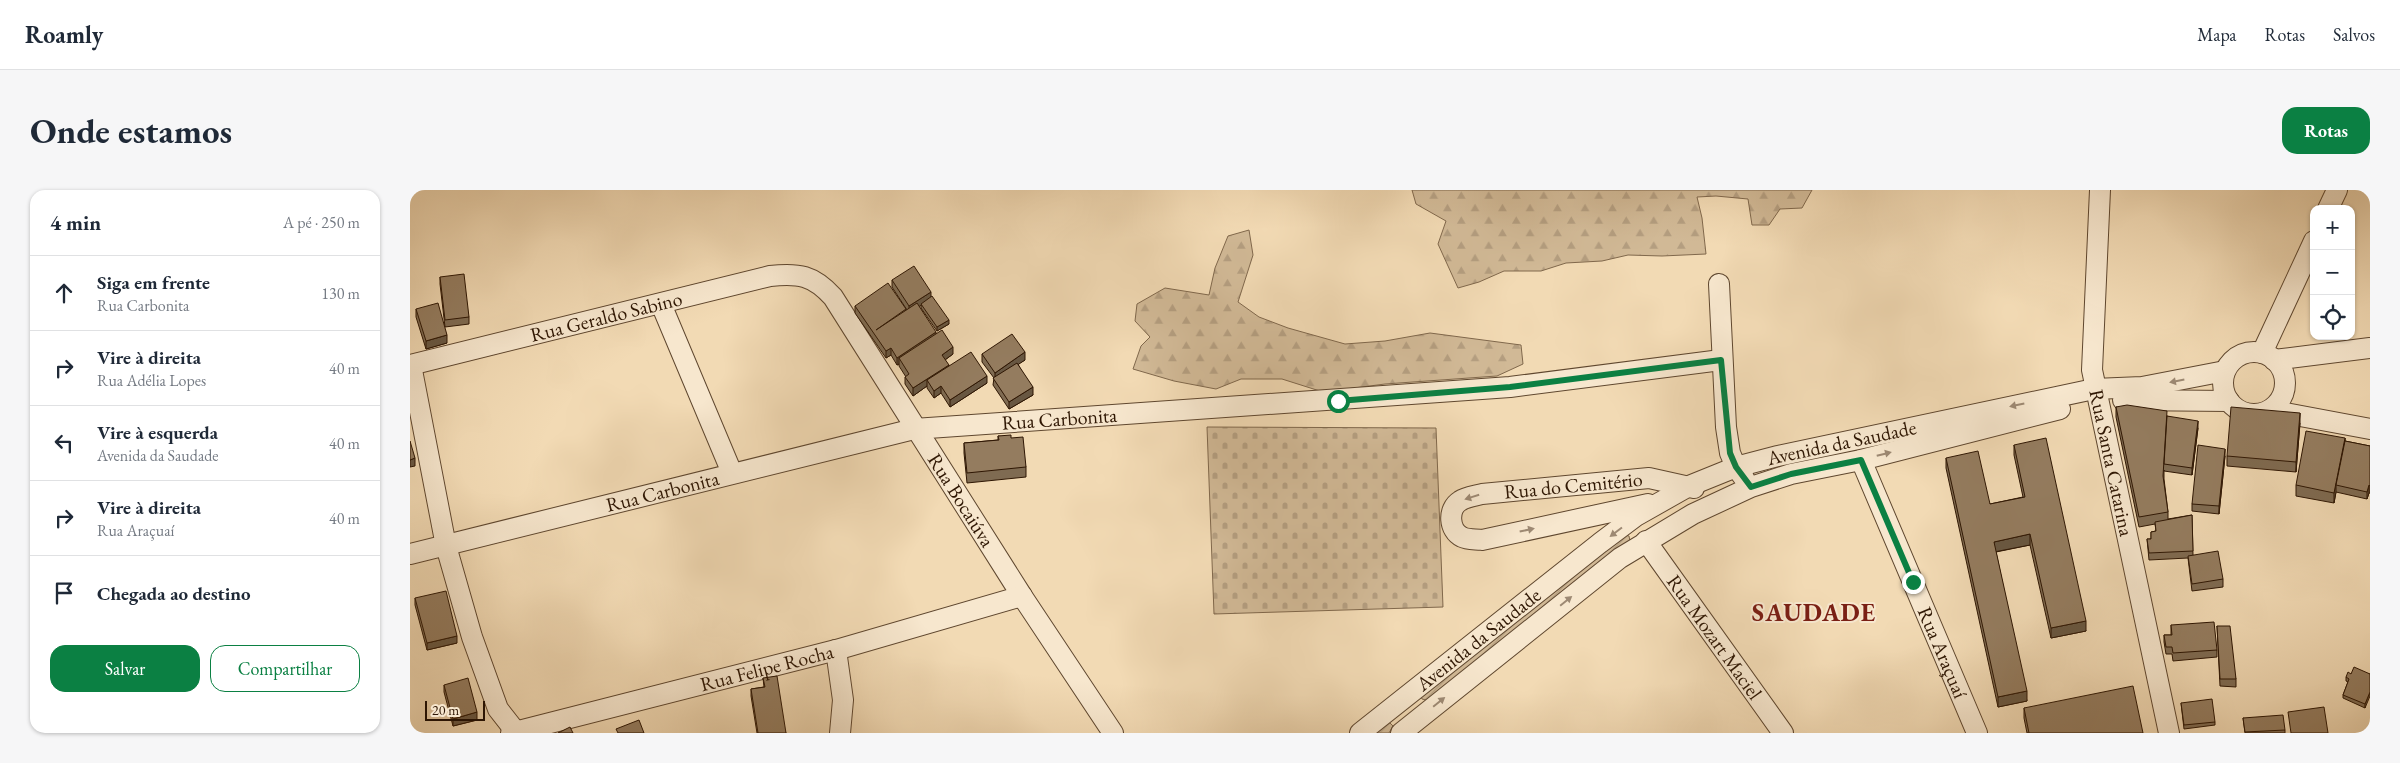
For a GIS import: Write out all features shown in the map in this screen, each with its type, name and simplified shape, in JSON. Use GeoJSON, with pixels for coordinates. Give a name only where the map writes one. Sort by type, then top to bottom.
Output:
{"type":"FeatureCollection","features":[{"type":"Feature","properties":{"kind":"street","name":"Rua Santa Catarina"},"geometry":{"type":"LineString","coordinates":[[2100,190],[2092,370],[2095,394],[2169,733]]}},
{"type":"Feature","properties":{"kind":"street"},"geometry":{"type":"LineString","coordinates":[[2330,205],[2337,190]]}},
{"type":"Feature","properties":{"kind":"street"},"geometry":{"type":"LineString","coordinates":[[2268,356],[2310,250]]}},
{"type":"Feature","properties":{"kind":"street","name":"Rua Geraldo Sabino"},"geometry":{"type":"LineString","coordinates":[[411,365],[770,276],[788,274],[804,276]]}},
{"type":"Feature","properties":{"kind":"street","name":"Rua Bocaiúva"},"geometry":{"type":"LineString","coordinates":[[804,276],[822,284],[833,297],[914,428],[1113,733]]}},
{"type":"Feature","properties":{"kind":"street"},"geometry":{"type":"LineString","coordinates":[[1719,284],[1721,360],[1730,453],[1736,467],[1751,487]]}},
{"type":"Feature","properties":{"kind":"street"},"geometry":{"type":"LineString","coordinates":[[660,304],[732,473]]}},
{"type":"Feature","properties":{"kind":"street"},"geometry":{"type":"LineString","coordinates":[[2370,348],[2268,356],[2251,352],[2240,355],[2231,362],[2225,371],[2223,387],[2229,401],[2240,411],[2255,414],[2270,410],[2370,429]]}},
{"type":"Feature","properties":{"kind":"street"},"geometry":{"type":"LineString","coordinates":[[2268,356],[2281,369],[2285,380],[2284,392],[2270,410]]}},
{"type":"Feature","properties":{"kind":"street","name":"Rua Carbonita"},"geometry":{"type":"LineString","coordinates":[[410,554],[914,428],[1510,387],[1721,360]]}},
{"type":"Feature","properties":{"kind":"street"},"geometry":{"type":"LineString","coordinates":[[411,365],[446,546],[472,637],[498,709],[514,732]]}},
{"type":"Feature","properties":{"kind":"street","name":"Avenida da Saudade"},"geometry":{"type":"LineString","coordinates":[[1360,733],[1600,543],[1660,502],[1688,486],[1736,467],[1778,456],[2095,394],[2142,388],[2225,371]]}},
{"type":"Feature","properties":{"kind":"street","name":"Avenida da Saudade"},"geometry":{"type":"LineString","coordinates":[[1410,730],[1620,558],[1693,514],[1751,487],[1791,474],[1861,460],[2095,394],[2229,401]]}},
{"type":"Feature","properties":{"kind":"street","name":"Rua Araçuaí"},"geometry":{"type":"LineString","coordinates":[[1861,460],[1977,733]]}},
{"type":"Feature","properties":{"kind":"street","name":"Rua do Cemitério"},"geometry":{"type":"LineString","coordinates":[[1660,502],[1482,540],[1462,537],[1454,530],[1451,518],[1453,507],[1459,501],[1482,494],[1648,478],[1688,486],[1726,500]]}},
{"type":"Feature","properties":{"kind":"street"},"geometry":{"type":"LineString","coordinates":[[1660,502],[1693,514]]}},
{"type":"Feature","properties":{"kind":"street","name":"Rua Mozart Maciel"},"geometry":{"type":"LineString","coordinates":[[1646,541],[1783,733]]}},
{"type":"Feature","properties":{"kind":"street","name":"Rua Felipe Rocha"},"geometry":{"type":"LineString","coordinates":[[514,732],[836,650],[1022,596]]}},
{"type":"Feature","properties":{"kind":"street"},"geometry":{"type":"LineString","coordinates":[[836,650],[843,700],[840,733]]}},
{"type":"Feature","properties":{"kind":"street"},"geometry":{"type":"LineString","coordinates":[[1396,703],[1410,730]]}},
{"type":"Feature","properties":{"kind":"green space"},"geometry":{"type":"Polygon","coordinates":[[[1412,190],[1812,190],[1802,208],[1780,209],[1769,225],[1752,225],[1748,199],[1716,196],[1697,197],[1702,218],[1706,254],[1628,255],[1602,261],[1566,263],[1541,271],[1504,271],[1479,282],[1458,288],[1438,244],[1446,221],[1416,204],[1412,190]]]}},
{"type":"Feature","properties":{"kind":"green space"},"geometry":{"type":"Polygon","coordinates":[[[1249,230],[1253,255],[1238,302],[1259,317],[1288,328],[1345,344],[1385,341],[1430,333],[1521,345],[1523,364],[1497,376],[1385,384],[1323,392],[1282,379],[1241,379],[1216,389],[1174,381],[1133,369],[1141,346],[1150,337],[1135,321],[1137,304],[1165,288],[1209,295],[1215,268],[1228,236],[1249,230]]]}},
{"type":"Feature","properties":{"kind":"green space"},"geometry":{"type":"Polygon","coordinates":[[[1207,427],[1436,428],[1443,607],[1214,614],[1207,427]]]}},
{"type":"Feature","properties":{"kind":"green space"},"geometry":{"type":"Polygon","coordinates":[[[1625,535],[1629,536],[1630,541],[1431,697],[1426,700],[1422,699],[1421,697],[1625,535]]]}},
{"type":"Feature","properties":{"kind":"green space"},"geometry":{"type":"Polygon","coordinates":[[[1389,722],[1393,726],[1389,733],[1372,733],[1389,722]]]}},
{"type":"Feature","properties":{"kind":"building"},"geometry":{"type":"Polygon","coordinates":[[[914,266],[931,292],[909,306],[892,280],[914,266]]]}},
{"type":"Feature","properties":{"kind":"building"},"geometry":{"type":"Polygon","coordinates":[[[464,274],[469,317],[445,320],[440,277],[464,274]]]}},
{"type":"Feature","properties":{"kind":"building"},"geometry":{"type":"Polygon","coordinates":[[[888,283],[906,309],[876,330],[917,303],[936,332],[897,358],[891,348],[886,351],[855,306],[888,283]]]}},
{"type":"Feature","properties":{"kind":"building"},"geometry":{"type":"Polygon","coordinates":[[[932,296],[949,320],[937,327],[921,304],[932,296]]]}},
{"type":"Feature","properties":{"kind":"building"},"geometry":{"type":"Polygon","coordinates":[[[438,303],[447,335],[426,341],[416,309],[438,303]]]}},
{"type":"Feature","properties":{"kind":"building"},"geometry":{"type":"Polygon","coordinates":[[[942,330],[953,347],[942,355],[949,365],[913,388],[905,377],[909,374],[899,358],[942,330]]]}},
{"type":"Feature","properties":{"kind":"building"},"geometry":{"type":"Polygon","coordinates":[[[1012,334],[1025,352],[995,373],[982,354],[1012,334]]]}},
{"type":"Feature","properties":{"kind":"building"},"geometry":{"type":"Polygon","coordinates":[[[971,352],[987,376],[950,400],[941,386],[934,391],[927,380],[971,352]]]}},
{"type":"Feature","properties":{"kind":"building"},"geometry":{"type":"Polygon","coordinates":[[[1017,363],[1033,387],[1009,402],[993,378],[1017,363]]]}},
{"type":"Feature","properties":{"kind":"building"},"geometry":{"type":"Polygon","coordinates":[[[2127,405],[2167,411],[2163,476],[2168,512],[2139,517],[2116,407],[2127,405]]]}},
{"type":"Feature","properties":{"kind":"building"},"geometry":{"type":"Polygon","coordinates":[[[2231,407],[2300,413],[2296,462],[2227,456],[2231,407]]]}},
{"type":"Feature","properties":{"kind":"building"},"geometry":{"type":"Polygon","coordinates":[[[2167,416],[2198,421],[2192,468],[2164,464],[2167,416]]]}},
{"type":"Feature","properties":{"kind":"building"},"geometry":{"type":"Polygon","coordinates":[[[2306,431],[2345,438],[2334,493],[2296,485],[2306,431]]]}},
{"type":"Feature","properties":{"kind":"building"},"geometry":{"type":"Polygon","coordinates":[[[1011,435],[1011,438],[1023,437],[1026,467],[967,473],[964,443],[999,440],[998,436],[1011,435]]]}},
{"type":"Feature","properties":{"kind":"building"},"geometry":{"type":"Polygon","coordinates":[[[2046,438],[2086,621],[2051,628],[2030,534],[1994,542],[2027,691],[1998,697],[1946,458],[1978,451],[1990,504],[2025,497],[2014,445],[2046,438]]]}},
{"type":"Feature","properties":{"kind":"building"},"geometry":{"type":"Polygon","coordinates":[[[410,441],[415,458],[410,460],[410,441]]]}},
{"type":"Feature","properties":{"kind":"building"},"geometry":{"type":"Polygon","coordinates":[[[2345,441],[2370,446],[2370,486],[2367,492],[2336,485],[2345,441]]]}},
{"type":"Feature","properties":{"kind":"building"},"geometry":{"type":"Polygon","coordinates":[[[2198,445],[2225,449],[2219,506],[2192,504],[2198,445]]]}},
{"type":"Feature","properties":{"kind":"building"},"geometry":{"type":"Polygon","coordinates":[[[2192,515],[2193,551],[2149,553],[2147,539],[2151,539],[2151,532],[2156,531],[2155,522],[2192,515]]]}},
{"type":"Feature","properties":{"kind":"building"},"geometry":{"type":"Polygon","coordinates":[[[2218,551],[2223,579],[2192,584],[2188,556],[2218,551]]]}},
{"type":"Feature","properties":{"kind":"building"},"geometry":{"type":"Polygon","coordinates":[[[446,591],[457,636],[427,643],[415,598],[446,591]]]}},
{"type":"Feature","properties":{"kind":"building"},"geometry":{"type":"Polygon","coordinates":[[[2214,622],[2217,650],[2173,653],[2172,647],[2166,647],[2164,635],[2172,635],[2171,625],[2214,622]]]}},
{"type":"Feature","properties":{"kind":"building"},"geometry":{"type":"Polygon","coordinates":[[[2217,626],[2230,626],[2236,679],[2220,679],[2217,626]]]}},
{"type":"Feature","properties":{"kind":"building"},"geometry":{"type":"Polygon","coordinates":[[[2354,667],[2370,674],[2370,692],[2365,704],[2343,695],[2349,679],[2346,677],[2348,672],[2351,674],[2354,667]]]}},
{"type":"Feature","properties":{"kind":"building"},"geometry":{"type":"Polygon","coordinates":[[[777,676],[786,733],[758,733],[751,689],[765,687],[763,678],[777,676]]]}},
{"type":"Feature","properties":{"kind":"building"},"geometry":{"type":"Polygon","coordinates":[[[468,678],[477,712],[453,719],[444,685],[468,678]]]}},
{"type":"Feature","properties":{"kind":"building"},"geometry":{"type":"Polygon","coordinates":[[[2133,686],[2143,733],[2029,733],[2024,708],[2133,686]]]}},
{"type":"Feature","properties":{"kind":"building"},"geometry":{"type":"Polygon","coordinates":[[[2212,699],[2215,722],[2184,725],[2181,703],[2212,699]]]}},
{"type":"Feature","properties":{"kind":"building"},"geometry":{"type":"Polygon","coordinates":[[[2324,707],[2328,733],[2291,733],[2288,712],[2324,707]]]}},
{"type":"Feature","properties":{"kind":"building"},"geometry":{"type":"Polygon","coordinates":[[[2283,715],[2285,730],[2245,732],[2243,718],[2283,715]]]}},
{"type":"Feature","properties":{"kind":"building"},"geometry":{"type":"Polygon","coordinates":[[[639,720],[644,733],[618,733],[616,729],[639,720]]]}},
{"type":"Feature","properties":{"kind":"building"},"geometry":{"type":"Polygon","coordinates":[[[570,727],[573,733],[558,733],[570,727]]]}},
{"type":"Feature","properties":{"kind":"district","name":"SAUDADE"},"geometry":{"type":"Point","coordinates":[1814,612]}},
{"type":"Feature","properties":{"kind":"route"},"geometry":{"type":"LineString","coordinates":[[1338,401],[1510,387],[1721,360],[1730,453],[1736,467],[1751,487],[1791,474],[1861,460],[1913,582]]}}]}
